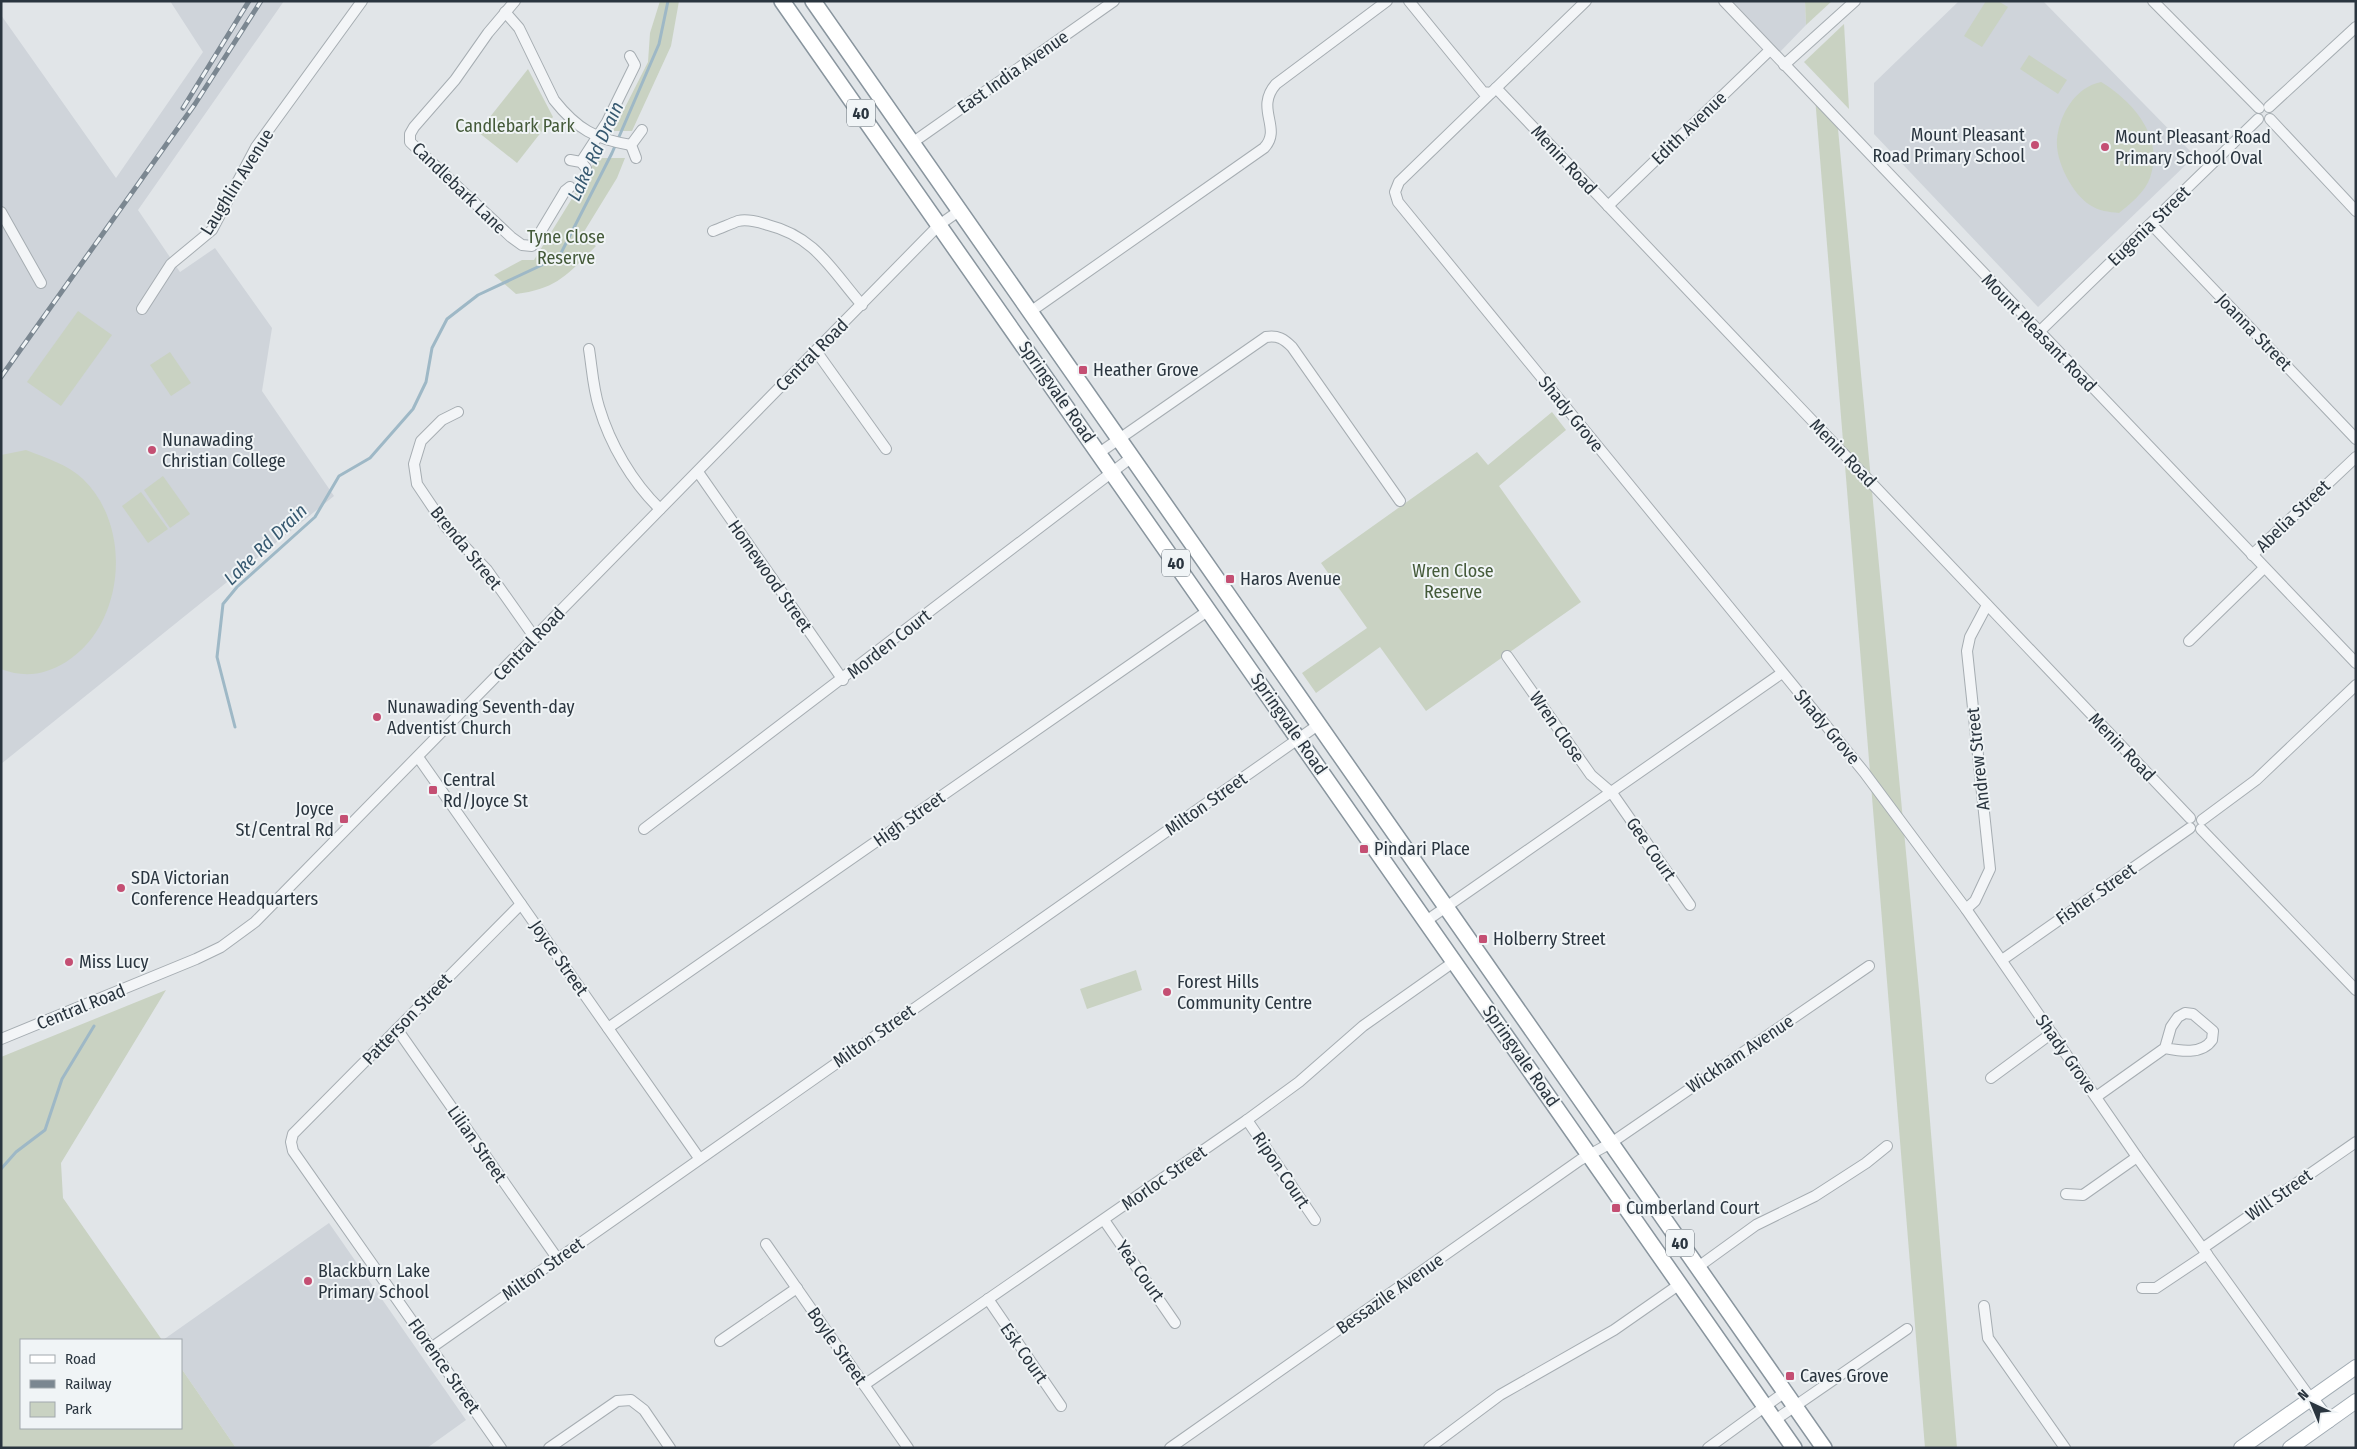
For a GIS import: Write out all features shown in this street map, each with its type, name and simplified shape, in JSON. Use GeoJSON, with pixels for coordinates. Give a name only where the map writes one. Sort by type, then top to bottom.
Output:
{"type":"FeatureCollection","features":[{"type":"Feature","properties":{"kind":"highway","name":"Springvale Road"},"geometry":{"type":"LineString","coordinates":[[782,1],[1794,1448]]}},
{"type":"Feature","properties":{"kind":"highway","name":"Springvale Road"},"geometry":{"type":"LineString","coordinates":[[813,1],[1824,1448]]}},
{"type":"Feature","properties":{"kind":"main road"},"geometry":{"type":"LineString","coordinates":[[2241,1448],[2356,1367]]}},
{"type":"Feature","properties":{"kind":"main road"},"geometry":{"type":"LineString","coordinates":[[2311,1399],[2328,1421]]}},
{"type":"Feature","properties":{"kind":"main road"},"geometry":{"type":"LineString","coordinates":[[2290,1448],[2356,1401]]}},
{"type":"Feature","properties":{"kind":"street","name":"Laughlin Avenue"},"geometry":{"type":"LineString","coordinates":[[142,309],[171,264],[212,230],[256,147],[362,1]]}},
{"type":"Feature","properties":{"kind":"street","name":"Candlebark Lane"},"geometry":{"type":"LineString","coordinates":[[515,1],[488,32],[455,80],[414,127],[409,138],[413,147],[511,237],[522,245],[532,246]]}},
{"type":"Feature","properties":{"kind":"street","name":"East India Avenue"},"geometry":{"type":"LineString","coordinates":[[912,143],[1114,1]]}},
{"type":"Feature","properties":{"kind":"street"},"geometry":{"type":"LineString","coordinates":[[1030,312],[1264,148],[1270,142],[1271,134],[1266,102],[1268,93],[1276,84],[1387,1]]}},
{"type":"Feature","properties":{"kind":"street"},"geometry":{"type":"LineString","coordinates":[[1409,1],[1483,92],[1494,90],[1586,1]]}},
{"type":"Feature","properties":{"kind":"street","name":"Mount Pleasant Road"},"geometry":{"type":"LineString","coordinates":[[1724,1],[2038,333],[2356,664]]}},
{"type":"Feature","properties":{"kind":"street"},"geometry":{"type":"LineString","coordinates":[[1784,65],[1855,1]]}},
{"type":"Feature","properties":{"kind":"street"},"geometry":{"type":"LineString","coordinates":[[2153,1],[2262,111],[2272,113],[2270,119],[2356,211]]}},
{"type":"Feature","properties":{"kind":"street"},"geometry":{"type":"LineString","coordinates":[[505,12],[519,28],[554,100],[570,118],[596,137],[622,143],[636,158]]}},
{"type":"Feature","properties":{"kind":"street","name":"Eugenia Street"},"geometry":{"type":"LineString","coordinates":[[2038,333],[2152,225],[2262,111],[2356,27]]}},
{"type":"Feature","properties":{"kind":"street","name":"Edith Avenue"},"geometry":{"type":"LineString","coordinates":[[1608,206],[1770,50]]}},
{"type":"Feature","properties":{"kind":"street"},"geometry":{"type":"LineString","coordinates":[[570,160],[584,165],[596,137],[607,122],[636,61]]}},
{"type":"Feature","properties":{"kind":"street","name":"Menin Road"},"geometry":{"type":"LineString","coordinates":[[1494,90],[1608,206],[1988,605],[2190,823]]}},
{"type":"Feature","properties":{"kind":"street","name":"Shady Grove"},"geometry":{"type":"LineString","coordinates":[[1494,90],[1399,182],[1395,192],[1398,202],[1864,772],[1966,909],[2137,1157],[2311,1399]]}},
{"type":"Feature","properties":{"kind":"street"},"geometry":{"type":"LineString","coordinates":[[622,143],[642,130]]}},
{"type":"Feature","properties":{"kind":"street"},"geometry":{"type":"LineString","coordinates":[[526,256],[564,191],[570,187]]}},
{"type":"Feature","properties":{"kind":"street","name":"Central Road"},"geometry":{"type":"LineString","coordinates":[[1,1039],[196,960],[242,933],[256,922],[940,225],[959,211]]}},
{"type":"Feature","properties":{"kind":"street"},"geometry":{"type":"LineString","coordinates":[[1,212],[41,283]]}},
{"type":"Feature","properties":{"kind":"street"},"geometry":{"type":"LineString","coordinates":[[713,232],[739,221],[757,222],[787,230],[806,241],[823,256],[862,305]]}},
{"type":"Feature","properties":{"kind":"street","name":"Joanna Street"},"geometry":{"type":"LineString","coordinates":[[2152,225],[2356,439]]}},
{"type":"Feature","properties":{"kind":"street"},"geometry":{"type":"LineString","coordinates":[[1099,454],[1266,337],[1274,335],[1284,339],[1292,347],[1400,501]]}},
{"type":"Feature","properties":{"kind":"street"},"geometry":{"type":"LineString","coordinates":[[589,349],[598,405],[608,433],[636,480],[660,509]]}},
{"type":"Feature","properties":{"kind":"street"},"geometry":{"type":"LineString","coordinates":[[816,351],[886,449]]}},
{"type":"Feature","properties":{"kind":"street","name":"Brenda Street"},"geometry":{"type":"LineString","coordinates":[[458,412],[442,420],[421,440],[414,464],[417,484],[446,527],[487,570],[535,638]]}},
{"type":"Feature","properties":{"kind":"street","name":"Abelia Street"},"geometry":{"type":"LineString","coordinates":[[2252,555],[2356,457]]}},
{"type":"Feature","properties":{"kind":"street","name":"Morden Court"},"geometry":{"type":"LineString","coordinates":[[644,829],[843,680],[1132,458]]}},
{"type":"Feature","properties":{"kind":"street","name":"Homewood Street"},"geometry":{"type":"LineString","coordinates":[[698,472],[843,680]]}},
{"type":"Feature","properties":{"kind":"street"},"geometry":{"type":"LineString","coordinates":[[2189,641],[2264,568]]}},
{"type":"Feature","properties":{"kind":"street","name":"Andrew Street"},"geometry":{"type":"LineString","coordinates":[[1966,909],[1975,901],[1990,869],[1967,651],[1970,637],[1988,605]]}},
{"type":"Feature","properties":{"kind":"street","name":"High Street"},"geometry":{"type":"LineString","coordinates":[[608,1028],[1209,610]]}},
{"type":"Feature","properties":{"kind":"street","name":"Wren Close"},"geometry":{"type":"LineString","coordinates":[[1507,656],[1592,775],[1612,793]]}},
{"type":"Feature","properties":{"kind":"street"},"geometry":{"type":"LineString","coordinates":[[1426,921],[1782,673]]}},
{"type":"Feature","properties":{"kind":"street"},"geometry":{"type":"LineString","coordinates":[[2190,823],[2196,832],[2256,780],[2356,685]]}},
{"type":"Feature","properties":{"kind":"street","name":"Milton Street"},"geometry":{"type":"LineString","coordinates":[[431,1348],[1318,725]]}},
{"type":"Feature","properties":{"kind":"street","name":"Joyce Street"},"geometry":{"type":"LineString","coordinates":[[418,758],[699,1158]]}},
{"type":"Feature","properties":{"kind":"street","name":"Gee Court"},"geometry":{"type":"LineString","coordinates":[[1612,793],[1690,906]]}},
{"type":"Feature","properties":{"kind":"street","name":"Fisher Street"},"geometry":{"type":"LineString","coordinates":[[2002,960],[2190,823]]}},
{"type":"Feature","properties":{"kind":"street"},"geometry":{"type":"LineString","coordinates":[[2202,825],[2356,990]]}},
{"type":"Feature","properties":{"kind":"street","name":"Patterson Street"},"geometry":{"type":"LineString","coordinates":[[293,1134],[521,904]]}},
{"type":"Feature","properties":{"kind":"street","name":"Morloc Street"},"geometry":{"type":"LineString","coordinates":[[864,1385],[1247,1120],[1299,1082],[1363,1026],[1454,961]]}},
{"type":"Feature","properties":{"kind":"street","name":"Wickham Avenue"},"geometry":{"type":"LineString","coordinates":[[1611,1143],[1870,966]]}},
{"type":"Feature","properties":{"kind":"street"},"geometry":{"type":"LineString","coordinates":[[2096,1098],[2165,1048],[2171,1027],[2178,1017],[2185,1013],[2193,1014],[2213,1032],[2212,1040],[2203,1048],[2188,1051],[2165,1048]]}},
{"type":"Feature","properties":{"kind":"street","name":"Lilian Street"},"geometry":{"type":"LineString","coordinates":[[396,1030],[557,1258]]}},
{"type":"Feature","properties":{"kind":"street"},"geometry":{"type":"LineString","coordinates":[[1991,1078],[2052,1033]]}},
{"type":"Feature","properties":{"kind":"street","name":"Ripon Court"},"geometry":{"type":"LineString","coordinates":[[1247,1120],[1315,1220]]}},
{"type":"Feature","properties":{"kind":"street","name":"Florence Street"},"geometry":{"type":"LineString","coordinates":[[293,1134],[291,1142],[293,1151],[501,1448]]}},
{"type":"Feature","properties":{"kind":"street","name":"Will Street"},"geometry":{"type":"LineString","coordinates":[[2142,1288],[2156,1288],[2356,1142]]}},
{"type":"Feature","properties":{"kind":"street","name":"Bessazile Avenue"},"geometry":{"type":"LineString","coordinates":[[1170,1448],[1589,1154],[1611,1143]]}},
{"type":"Feature","properties":{"kind":"street"},"geometry":{"type":"LineString","coordinates":[[1698,1267],[1756,1225],[1815,1196],[1866,1163],[1887,1146]]}},
{"type":"Feature","properties":{"kind":"street"},"geometry":{"type":"LineString","coordinates":[[2066,1194],[2083,1195],[2137,1157]]}},
{"type":"Feature","properties":{"kind":"street","name":"Yea Court"},"geometry":{"type":"LineString","coordinates":[[1104,1220],[1175,1323]]}},
{"type":"Feature","properties":{"kind":"street","name":"Boyle Street"},"geometry":{"type":"LineString","coordinates":[[766,1244],[908,1448]]}},
{"type":"Feature","properties":{"kind":"street"},"geometry":{"type":"LineString","coordinates":[[1429,1448],[1500,1395],[1614,1330],[1680,1284]]}},
{"type":"Feature","properties":{"kind":"street"},"geometry":{"type":"LineString","coordinates":[[720,1341],[797,1288]]}},
{"type":"Feature","properties":{"kind":"street","name":"Esk Court"},"geometry":{"type":"LineString","coordinates":[[988,1299],[1061,1406]]}},
{"type":"Feature","properties":{"kind":"street"},"geometry":{"type":"LineString","coordinates":[[1984,1306],[1988,1338],[2065,1448]]}},
{"type":"Feature","properties":{"kind":"street"},"geometry":{"type":"LineString","coordinates":[[1775,1420],[1908,1329]]}},
{"type":"Feature","properties":{"kind":"street"},"geometry":{"type":"LineString","coordinates":[[1708,1448],[1785,1392]]}},
{"type":"Feature","properties":{"kind":"street"},"geometry":{"type":"LineString","coordinates":[[549,1448],[617,1400],[632,1400],[644,1410],[670,1448]]}},
{"type":"Feature","properties":{"kind":"shaded area","name":"Nunawading Christian College"},"geometry":{"type":"Polygon","coordinates":[[[170,1],[284,1],[138,210],[180,272],[215,248],[272,328],[262,391],[334,496],[1,764],[1,15],[116,178],[203,52],[170,1]]]}},
{"type":"Feature","properties":{"kind":"shaded area"},"geometry":{"type":"Polygon","coordinates":[[[1732,1],[1805,1],[1806,25],[1777,55],[1728,5],[1732,1]]]}},
{"type":"Feature","properties":{"kind":"shaded area","name":"Mount Pleasant Road Primary School"},"geometry":{"type":"Polygon","coordinates":[[[1959,1],[2043,1],[2195,156],[2038,307],[1874,134],[1874,83],[1959,1]]]}},
{"type":"Feature","properties":{"kind":"shaded area","name":"Blackburn Lake Primary School"},"geometry":{"type":"Polygon","coordinates":[[[329,1223],[466,1420],[427,1448],[236,1448],[182,1369],[182,1339],[164,1339],[329,1223]]]}},
{"type":"Feature","properties":{"kind":"green space"},"geometry":{"type":"Polygon","coordinates":[[[660,1],[679,1],[671,46],[632,131],[613,131],[648,62],[650,33],[660,1]]]}},
{"type":"Feature","properties":{"kind":"green space"},"geometry":{"type":"Polygon","coordinates":[[[1805,1],[1832,1],[1806,25],[1805,1]]]}},
{"type":"Feature","properties":{"kind":"green space"},"geometry":{"type":"Polygon","coordinates":[[[1986,1],[1998,1],[2008,7],[1982,47],[1964,36],[1986,1]]]}},
{"type":"Feature","properties":{"kind":"green space"},"geometry":{"type":"Polygon","coordinates":[[[1844,24],[1849,109],[1804,62],[1844,24]]]}},
{"type":"Feature","properties":{"kind":"green space"},"geometry":{"type":"Polygon","coordinates":[[[2029,55],[2067,80],[2058,94],[2020,69],[2029,55]]]}},
{"type":"Feature","properties":{"kind":"green space","name":"Candlebark Park"},"geometry":{"type":"Polygon","coordinates":[[[528,69],[553,117],[517,163],[478,132],[528,69]]]}},
{"type":"Feature","properties":{"kind":"green space","name":"Mount Pleasant Road Primary School Oval"},"geometry":{"type":"Polygon","coordinates":[[[2101,82],[2135,110],[2150,135],[2153,149],[2154,163],[2150,178],[2137,197],[2119,213],[2097,209],[2083,200],[2066,176],[2057,147],[2059,129],[2071,103],[2084,89],[2101,82]]]}},
{"type":"Feature","properties":{"kind":"green space"},"geometry":{"type":"Polygon","coordinates":[[[1815,97],[1838,129],[1921,1012],[1957,1448],[1925,1448],[1815,97]]]}},
{"type":"Feature","properties":{"kind":"green space","name":"Tyne Close Reserve"},"geometry":{"type":"Polygon","coordinates":[[[597,158],[625,158],[617,178],[582,235],[596,246],[561,279],[530,292],[516,294],[494,275],[522,260],[534,260],[597,158]]]}},
{"type":"Feature","properties":{"kind":"green space"},"geometry":{"type":"Polygon","coordinates":[[[78,311],[112,335],[61,406],[27,382],[78,311]]]}},
{"type":"Feature","properties":{"kind":"green space"},"geometry":{"type":"Polygon","coordinates":[[[170,352],[191,383],[171,396],[150,365],[170,352]]]}},
{"type":"Feature","properties":{"kind":"green space","name":"Wren Close Reserve"},"geometry":{"type":"Polygon","coordinates":[[[1552,412],[1566,430],[1499,486],[1581,602],[1426,711],[1380,647],[1316,693],[1302,673],[1367,628],[1321,563],[1477,452],[1488,465],[1552,412]]]}},
{"type":"Feature","properties":{"kind":"green space"},"geometry":{"type":"Polygon","coordinates":[[[26,450],[70,469],[83,479],[99,499],[110,523],[115,548],[115,575],[110,600],[101,625],[86,645],[66,662],[50,670],[34,674],[18,674],[1,669],[1,455],[26,450]]]}},
{"type":"Feature","properties":{"kind":"green space"},"geometry":{"type":"Polygon","coordinates":[[[163,476],[190,514],[170,528],[144,490],[163,476]]]}},
{"type":"Feature","properties":{"kind":"green space"},"geometry":{"type":"Polygon","coordinates":[[[141,492],[168,529],[148,543],[122,506],[141,492]]]}},
{"type":"Feature","properties":{"kind":"green space"},"geometry":{"type":"Polygon","coordinates":[[[1136,970],[1142,990],[1087,1009],[1080,989],[1136,970]]]}},
{"type":"Feature","properties":{"kind":"green space"},"geometry":{"type":"Polygon","coordinates":[[[166,990],[61,1163],[63,1198],[161,1339],[20,1339],[20,1429],[182,1429],[182,1369],[236,1448],[1,1448],[1,1057],[166,990]]]}},
{"type":"Feature","properties":{"kind":"waterway","name":"Lake Rd Drain"},"geometry":{"type":"LineString","coordinates":[[235,727],[217,657],[223,604],[237,587],[315,517],[339,476],[370,458],[413,409],[426,382],[432,348],[447,319],[478,295],[559,257],[612,153],[659,44],[668,1]]}},
{"type":"Feature","properties":{"kind":"waterway","name":"Lake Rd Drain"},"geometry":{"type":"LineString","coordinates":[[1,1169],[16,1152],[45,1130],[62,1079],[94,1026]]}},
{"type":"Feature","properties":{"kind":"railway"},"geometry":{"type":"LineString","coordinates":[[183,108],[249,1]]}},
{"type":"Feature","properties":{"kind":"railway"},"geometry":{"type":"LineString","coordinates":[[1,377],[195,104],[261,1]]}},
{"type":"Feature","properties":{"kind":"place","name":"Mount Pleasant Road Primary School"},"geometry":{"type":"Point","coordinates":[2035,145]}},
{"type":"Feature","properties":{"kind":"place","name":"Mount Pleasant Road Primary School Oval"},"geometry":{"type":"Point","coordinates":[2105,147]}},
{"type":"Feature","properties":{"kind":"place","name":"Heather Grove"},"geometry":{"type":"Point","coordinates":[1083,370]}},
{"type":"Feature","properties":{"kind":"place","name":"Nunawading Christian College"},"geometry":{"type":"Point","coordinates":[152,450]}},
{"type":"Feature","properties":{"kind":"place","name":"Haros Avenue"},"geometry":{"type":"Point","coordinates":[1230,579]}},
{"type":"Feature","properties":{"kind":"place","name":"Nunawading Seventh-day Adventist Church"},"geometry":{"type":"Point","coordinates":[377,717]}},
{"type":"Feature","properties":{"kind":"place","name":"Central Rd/Joyce St"},"geometry":{"type":"Point","coordinates":[433,790]}},
{"type":"Feature","properties":{"kind":"place","name":"Joyce St/Central Rd"},"geometry":{"type":"Point","coordinates":[344,819]}},
{"type":"Feature","properties":{"kind":"place","name":"Pindari Place"},"geometry":{"type":"Point","coordinates":[1364,849]}},
{"type":"Feature","properties":{"kind":"place","name":"SDA Victorian Conference Headquarters"},"geometry":{"type":"Point","coordinates":[121,888]}},
{"type":"Feature","properties":{"kind":"place","name":"Holberry Street"},"geometry":{"type":"Point","coordinates":[1483,939]}},
{"type":"Feature","properties":{"kind":"place","name":"Miss Lucy"},"geometry":{"type":"Point","coordinates":[69,962]}},
{"type":"Feature","properties":{"kind":"place","name":"Forest Hills Community Centre"},"geometry":{"type":"Point","coordinates":[1167,992]}},
{"type":"Feature","properties":{"kind":"place","name":"Cumberland Court"},"geometry":{"type":"Point","coordinates":[1616,1208]}},
{"type":"Feature","properties":{"kind":"place","name":"Blackburn Lake Primary School"},"geometry":{"type":"Point","coordinates":[308,1281]}},
{"type":"Feature","properties":{"kind":"place","name":"Caves Grove"},"geometry":{"type":"Point","coordinates":[1790,1376]}}]}
